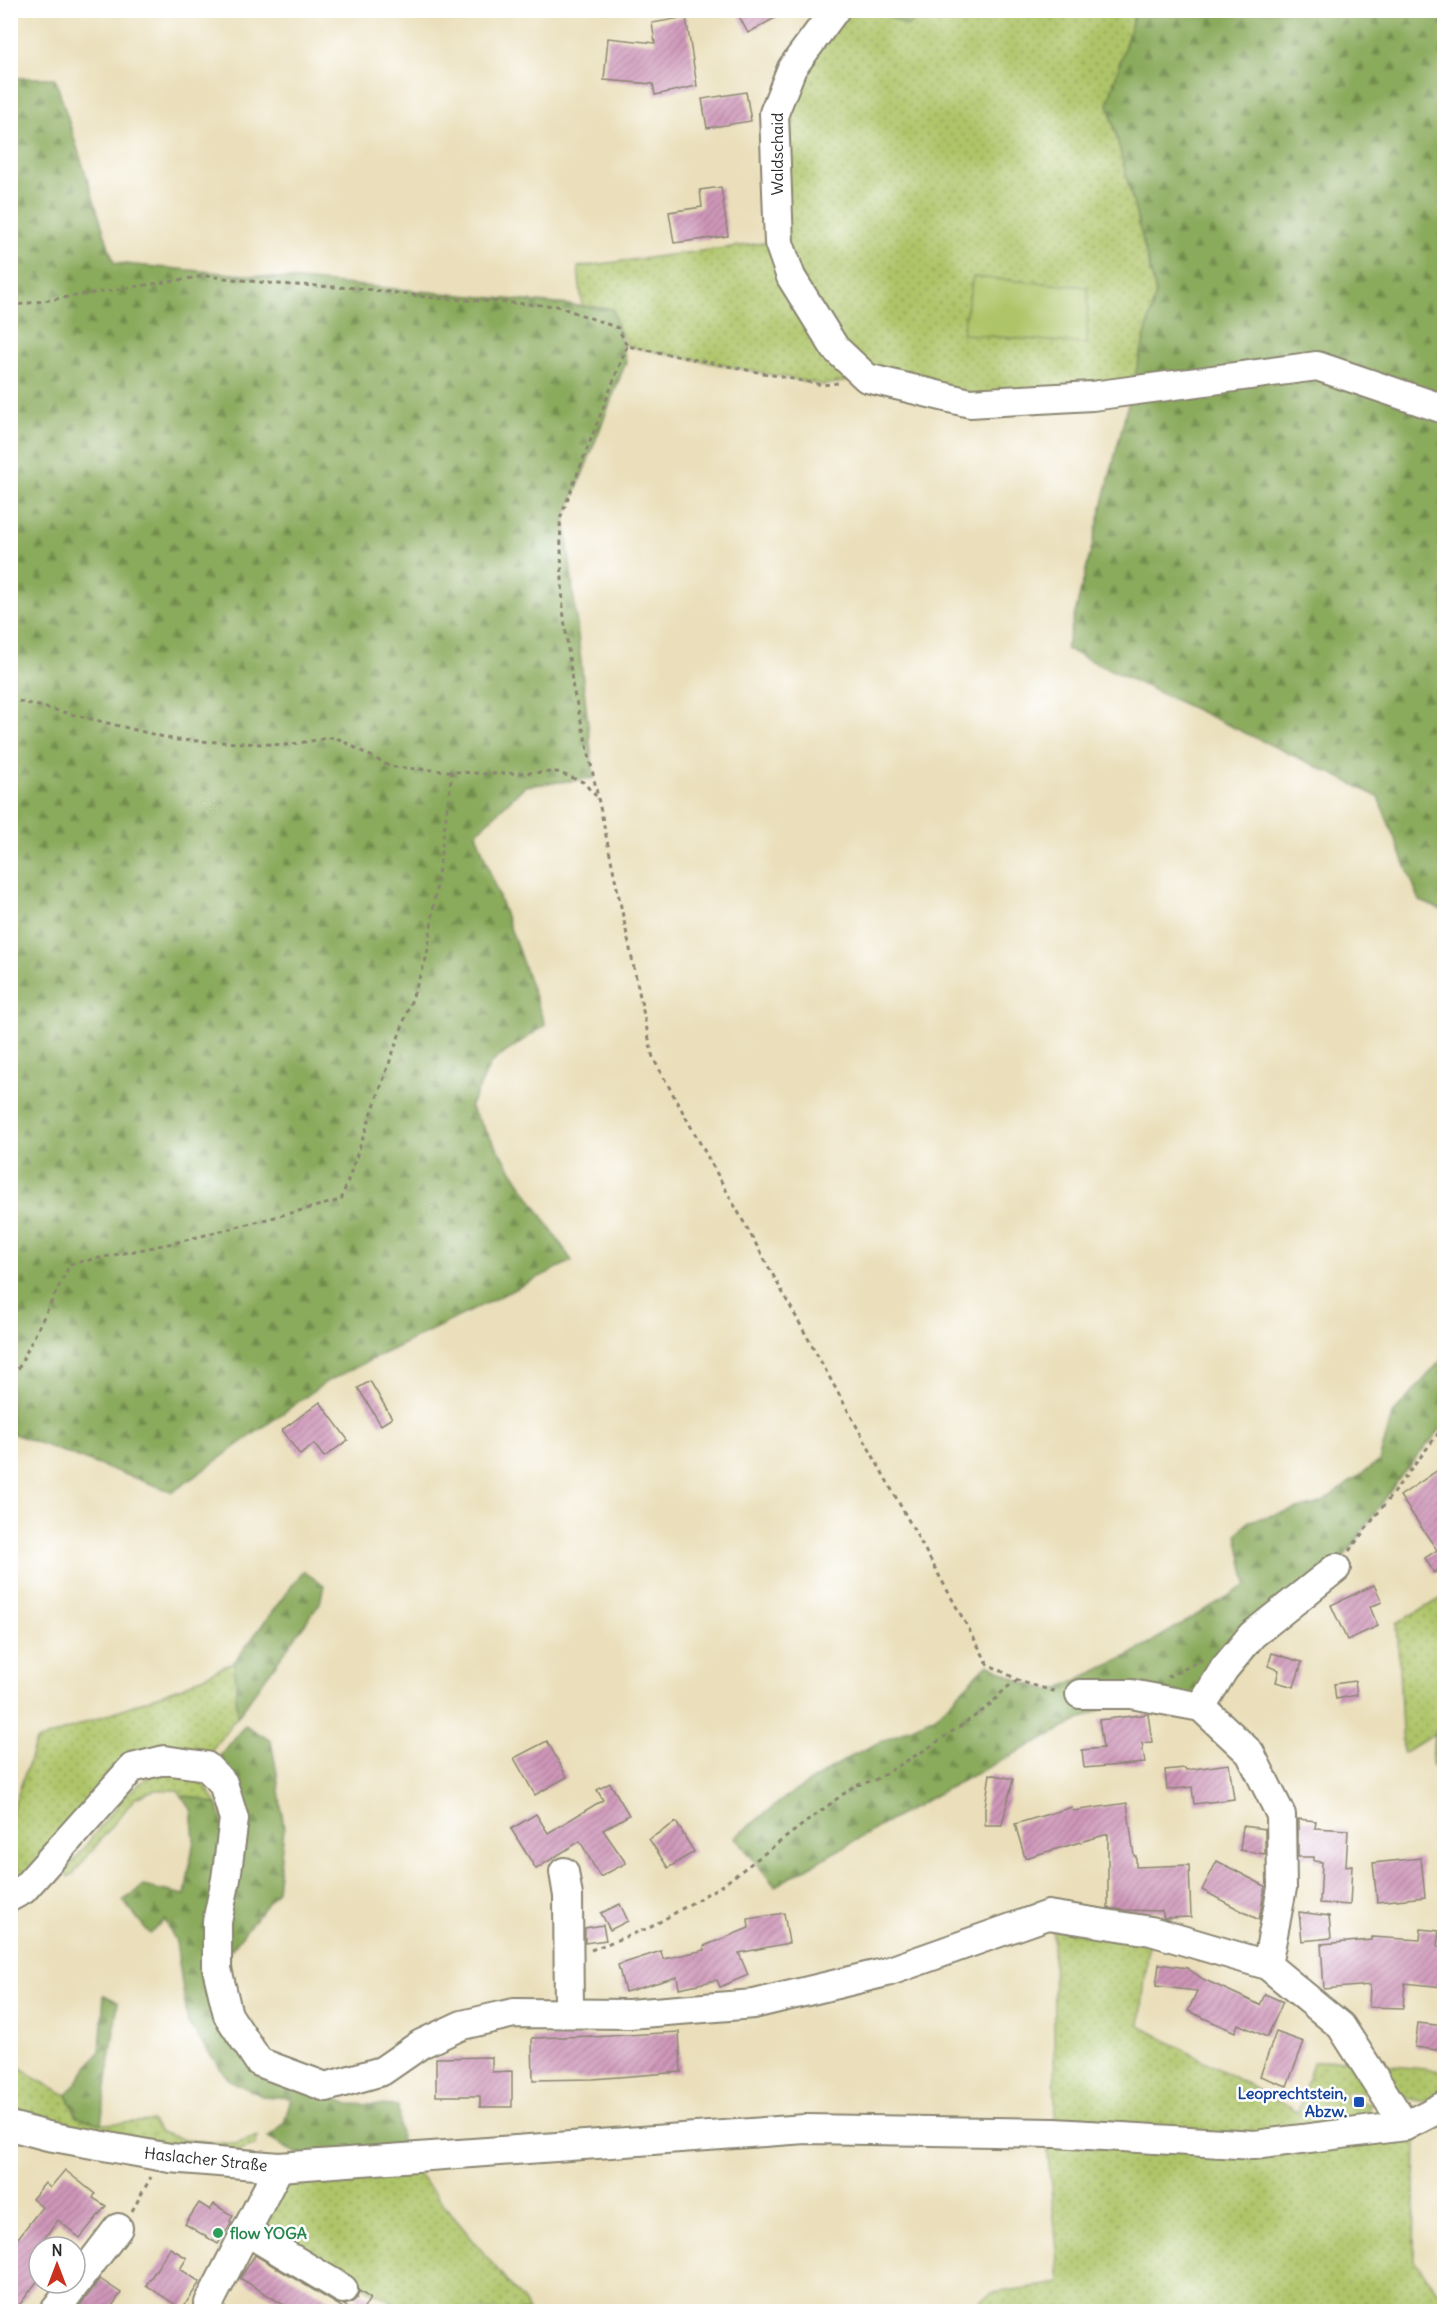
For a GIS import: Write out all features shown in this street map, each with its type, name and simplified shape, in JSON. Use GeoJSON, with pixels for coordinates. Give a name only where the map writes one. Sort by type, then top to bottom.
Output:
{"type":"FeatureCollection","features":[{"type":"Feature","properties":{"kind":"street","name":"Waldschaid"},"geometry":{"type":"LineString","coordinates":[[835,10],[792,68],[774,113],[779,243],[791,277],[835,348],[867,378]]}},
{"type":"Feature","properties":{"kind":"street"},"geometry":{"type":"LineString","coordinates":[[867,378],[970,403],[1092,396],[1317,366],[1444,409]]}},
{"type":"Feature","properties":{"kind":"street"},"geometry":{"type":"LineString","coordinates":[[1201,1707],[1224,1669],[1252,1635],[1336,1568]]}},
{"type":"Feature","properties":{"kind":"street"},"geometry":{"type":"LineString","coordinates":[[1080,1694],[1131,1694],[1201,1707],[1250,1753],[1281,1815],[1282,1888],[1267,1965]]}},
{"type":"Feature","properties":{"kind":"street"},"geometry":{"type":"LineString","coordinates":[[10,1897],[23,1890],[132,1768],[164,1760],[206,1766],[223,1783],[234,1819],[226,1879],[217,1922],[217,1969],[228,2015],[259,2062],[326,2087],[382,2071],[421,2044],[462,2025],[514,2013],[629,2014],[754,2004],[887,1972],[1048,1915],[1151,1931],[1267,1965],[1341,2026],[1405,2126]]}},
{"type":"Feature","properties":{"kind":"street"},"geometry":{"type":"LineString","coordinates":[[564,1872],[568,1896],[569,2012]]}},
{"type":"Feature","properties":{"kind":"street"},"geometry":{"type":"LineString","coordinates":[[279,2167],[805,2129],[1055,2133],[1256,2145],[1405,2126],[1444,2106]]}},
{"type":"Feature","properties":{"kind":"street","name":"Haslacher Straße"},"geometry":{"type":"LineString","coordinates":[[10,2126],[48,2136],[153,2155],[279,2167],[209,2303],[210,2312]]}},
{"type":"Feature","properties":{"kind":"street"},"geometry":{"type":"LineString","coordinates":[[54,2312],[118,2228]]}},
{"type":"Feature","properties":{"kind":"street"},"geometry":{"type":"LineString","coordinates":[[246,2231],[343,2289]]}},
{"type":"Feature","properties":{"kind":"path"},"geometry":{"type":"LineString","coordinates":[[10,306],[205,276],[277,284],[357,288],[435,298],[556,306],[618,328],[627,346],[560,519],[563,609],[573,689],[653,1058],[988,1664],[1018,1680],[1053,1692],[1080,1694]]}},
{"type":"Feature","properties":{"kind":"path"},"geometry":{"type":"LineString","coordinates":[[627,346],[823,385],[867,378]]}},
{"type":"Feature","properties":{"kind":"path"},"geometry":{"type":"LineString","coordinates":[[10,699],[176,740],[286,745],[335,737],[391,767],[487,774],[557,772],[583,782],[598,798]]}},
{"type":"Feature","properties":{"kind":"path"},"geometry":{"type":"LineString","coordinates":[[10,1385],[70,1264],[178,1242],[341,1200],[427,956],[452,772]]}},
{"type":"Feature","properties":{"kind":"path"},"geometry":{"type":"LineString","coordinates":[[1336,1568],[1444,1426]]}},
{"type":"Feature","properties":{"kind":"path"},"geometry":{"type":"LineString","coordinates":[[1131,1694],[1209,1656]]}},
{"type":"Feature","properties":{"kind":"path"},"geometry":{"type":"LineString","coordinates":[[570,1959],[651,1927],[724,1884],[854,1786],[875,1780],[928,1748],[988,1707],[1006,1688],[1018,1680]]}},
{"type":"Feature","properties":{"kind":"path"},"geometry":{"type":"LineString","coordinates":[[118,2228],[134,2208],[150,2181],[153,2155]]}},
{"type":"Feature","properties":{"kind":"green space"},"geometry":{"type":"Polygon","coordinates":[[[1139,10],[1444,11],[1444,911],[1420,901],[1378,797],[1066,649],[1156,293],[1108,103],[1134,16],[1139,10]]]}},
{"type":"Feature","properties":{"kind":"green space"},"geometry":{"type":"Polygon","coordinates":[[[834,11],[879,11],[908,26],[926,11],[1139,11],[1134,16],[1108,103],[1156,293],[1132,390],[970,403],[867,378],[823,385],[627,346],[612,309],[582,306],[578,267],[778,241],[775,113],[834,11]]]}},
{"type":"Feature","properties":{"kind":"green space"},"geometry":{"type":"Polygon","coordinates":[[[879,11],[926,11],[908,26],[879,11]]]}},
{"type":"Feature","properties":{"kind":"green space"},"geometry":{"type":"Polygon","coordinates":[[[10,78],[55,78],[114,263],[613,309],[626,362],[565,519],[594,778],[525,786],[476,833],[545,1025],[491,1063],[470,1107],[572,1261],[326,1382],[173,1492],[11,1433],[10,78]]]}},
{"type":"Feature","properties":{"kind":"green space"},"geometry":{"type":"Polygon","coordinates":[[[973,277],[1088,287],[1087,344],[962,334],[973,277]]]}},
{"type":"Feature","properties":{"kind":"green space"},"geometry":{"type":"Polygon","coordinates":[[[1444,1357],[1444,1425],[1401,1476],[1336,1568],[1201,1707],[1130,1694],[946,1789],[775,1886],[735,1837],[787,1796],[853,1755],[936,1716],[988,1664],[1022,1682],[1053,1691],[1128,1656],[1247,1585],[1237,1534],[1249,1521],[1321,1503],[1379,1461],[1392,1415],[1444,1357]]]}},
{"type":"Feature","properties":{"kind":"green space"},"geometry":{"type":"Polygon","coordinates":[[[303,1571],[324,1585],[320,1603],[237,1717],[235,1661],[303,1571]]]}},
{"type":"Feature","properties":{"kind":"green space"},"geometry":{"type":"Polygon","coordinates":[[[1444,1597],[1444,1718],[1434,1734],[1403,1753],[1397,1623],[1444,1597]]]}},
{"type":"Feature","properties":{"kind":"green space"},"geometry":{"type":"Polygon","coordinates":[[[235,1661],[237,1717],[207,1756],[170,1749],[114,1766],[68,1831],[21,1882],[11,1841],[10,1817],[36,1741],[182,1687],[235,1661]]]}},
{"type":"Feature","properties":{"kind":"green space"},"geometry":{"type":"Polygon","coordinates":[[[1444,1718],[1444,1771],[1432,1765],[1434,1734],[1444,1718]]]}},
{"type":"Feature","properties":{"kind":"green space"},"geometry":{"type":"Polygon","coordinates":[[[245,1725],[271,1741],[284,1830],[277,1890],[231,1950],[222,1937],[232,1879],[216,1761],[245,1725]]]}},
{"type":"Feature","properties":{"kind":"green space"},"geometry":{"type":"Polygon","coordinates":[[[183,1770],[204,1784],[218,1805],[194,1797],[182,1796],[178,1790],[154,1790],[135,1798],[73,1874],[68,1877],[66,1871],[124,1796],[149,1776],[183,1770]]]}},
{"type":"Feature","properties":{"kind":"green space"},"geometry":{"type":"Polygon","coordinates":[[[182,1796],[194,1797],[218,1805],[225,1838],[230,2035],[327,2095],[349,2104],[398,2106],[401,2150],[297,2154],[268,2138],[284,2123],[291,2098],[262,2096],[229,2080],[188,2024],[176,1942],[165,1920],[150,1934],[123,1901],[143,1886],[185,1895],[194,1839],[191,1809],[182,1796]]]}},
{"type":"Feature","properties":{"kind":"green space"},"geometry":{"type":"Polygon","coordinates":[[[1053,1929],[1149,1942],[1140,2026],[1298,2112],[1313,2062],[1348,2059],[1368,2092],[1346,2091],[1346,2102],[1371,2103],[1363,2121],[1281,2138],[1055,2126],[1053,1929]]]}},
{"type":"Feature","properties":{"kind":"green space"},"geometry":{"type":"Polygon","coordinates":[[[104,1995],[118,2002],[101,2124],[77,2117],[67,2095],[100,2051],[104,1995]]]}},
{"type":"Feature","properties":{"kind":"green space"},"geometry":{"type":"Polygon","coordinates":[[[10,2059],[36,2079],[67,2095],[77,2117],[101,2124],[152,2121],[160,2132],[186,2140],[235,2144],[258,2136],[255,2146],[236,2152],[152,2144],[11,2116],[10,2059]]]}},
{"type":"Feature","properties":{"kind":"green space"},"geometry":{"type":"Polygon","coordinates":[[[1373,2064],[1444,2071],[1444,2096],[1424,2101],[1406,2097],[1393,2088],[1373,2064]]]}},
{"type":"Feature","properties":{"kind":"green space"},"geometry":{"type":"Polygon","coordinates":[[[1416,2139],[1414,2260],[1444,2298],[1444,2311],[964,2312],[992,2293],[1060,2283],[1047,2145],[1288,2153],[1416,2139]]]}},
{"type":"Feature","properties":{"kind":"green space"},"geometry":{"type":"Polygon","coordinates":[[[415,2170],[525,2303],[529,2311],[380,2311],[393,2302],[262,2234],[285,2174],[415,2170]]]}},
{"type":"Feature","properties":{"kind":"building"},"geometry":{"type":"Polygon","coordinates":[[[749,10],[789,10],[748,33],[739,16],[749,10]]]}},
{"type":"Feature","properties":{"kind":"building"},"geometry":{"type":"Polygon","coordinates":[[[686,17],[697,86],[655,95],[653,84],[604,80],[608,38],[655,43],[652,23],[686,17]]]}},
{"type":"Feature","properties":{"kind":"building"},"geometry":{"type":"Polygon","coordinates":[[[746,92],[751,121],[707,128],[702,99],[746,92]]]}},
{"type":"Feature","properties":{"kind":"building"},"geometry":{"type":"Polygon","coordinates":[[[721,187],[728,236],[674,243],[669,212],[702,207],[700,190],[721,187]]]}},
{"type":"Feature","properties":{"kind":"building"},"geometry":{"type":"Polygon","coordinates":[[[370,1381],[392,1418],[381,1425],[358,1388],[370,1381]]]}},
{"type":"Feature","properties":{"kind":"building"},"geometry":{"type":"Polygon","coordinates":[[[320,1402],[348,1440],[324,1457],[314,1444],[300,1455],[282,1430],[320,1402]]]}},
{"type":"Feature","properties":{"kind":"building"},"geometry":{"type":"Polygon","coordinates":[[[1444,1466],[1444,1567],[1434,1573],[1425,1558],[1437,1550],[1400,1496],[1444,1466]]]}},
{"type":"Feature","properties":{"kind":"building"},"geometry":{"type":"Polygon","coordinates":[[[1374,1585],[1382,1602],[1370,1607],[1378,1626],[1347,1640],[1331,1605],[1374,1585]]]}},
{"type":"Feature","properties":{"kind":"building"},"geometry":{"type":"Polygon","coordinates":[[[1272,1653],[1302,1662],[1294,1687],[1276,1682],[1279,1670],[1268,1666],[1272,1653]]]}},
{"type":"Feature","properties":{"kind":"building"},"geometry":{"type":"Polygon","coordinates":[[[1355,1681],[1357,1695],[1336,1699],[1334,1684],[1355,1681]]]}},
{"type":"Feature","properties":{"kind":"building"},"geometry":{"type":"Polygon","coordinates":[[[1148,1714],[1152,1742],[1142,1743],[1145,1763],[1084,1768],[1082,1750],[1103,1748],[1099,1720],[1148,1714]]]}},
{"type":"Feature","properties":{"kind":"building"},"geometry":{"type":"Polygon","coordinates":[[[547,1741],[567,1777],[535,1795],[514,1758],[547,1741]]]}},
{"type":"Feature","properties":{"kind":"building"},"geometry":{"type":"Polygon","coordinates":[[[1229,1764],[1234,1799],[1194,1804],[1192,1787],[1167,1790],[1165,1770],[1185,1768],[1186,1770],[1229,1764]]]}},
{"type":"Feature","properties":{"kind":"building"},"geometry":{"type":"Polygon","coordinates":[[[990,1774],[1013,1779],[1002,1825],[985,1825],[990,1774]]]}},
{"type":"Feature","properties":{"kind":"building"},"geometry":{"type":"Polygon","coordinates":[[[610,1783],[629,1815],[603,1830],[626,1863],[600,1877],[580,1841],[536,1869],[511,1829],[536,1814],[548,1833],[603,1800],[597,1790],[610,1783]]]}},
{"type":"Feature","properties":{"kind":"building"},"geometry":{"type":"Polygon","coordinates":[[[1127,1803],[1136,1867],[1189,1865],[1191,1917],[1164,1918],[1162,1911],[1108,1908],[1108,1834],[1025,1858],[1015,1824],[1072,1807],[1073,1811],[1127,1803]]]}},
{"type":"Feature","properties":{"kind":"building"},"geometry":{"type":"Polygon","coordinates":[[[1298,1819],[1316,1821],[1315,1828],[1348,1830],[1346,1866],[1352,1865],[1350,1905],[1320,1903],[1322,1862],[1314,1861],[1314,1857],[1298,1857],[1298,1819]]]}},
{"type":"Feature","properties":{"kind":"building"},"geometry":{"type":"Polygon","coordinates":[[[676,1822],[694,1852],[668,1868],[649,1839],[676,1822]]]}},
{"type":"Feature","properties":{"kind":"building"},"geometry":{"type":"Polygon","coordinates":[[[1243,1826],[1265,1829],[1265,1854],[1240,1850],[1243,1826]]]}},
{"type":"Feature","properties":{"kind":"building"},"geometry":{"type":"Polygon","coordinates":[[[1421,1858],[1425,1897],[1377,1902],[1373,1863],[1421,1858]]]}},
{"type":"Feature","properties":{"kind":"building"},"geometry":{"type":"Polygon","coordinates":[[[1217,1861],[1265,1886],[1259,1920],[1202,1890],[1217,1861]]]}},
{"type":"Feature","properties":{"kind":"building"},"geometry":{"type":"Polygon","coordinates":[[[620,1904],[628,1921],[610,1930],[601,1913],[620,1904]]]}},
{"type":"Feature","properties":{"kind":"building"},"geometry":{"type":"Polygon","coordinates":[[[1299,1912],[1329,1916],[1331,1938],[1302,1941],[1299,1912]]]}},
{"type":"Feature","properties":{"kind":"building"},"geometry":{"type":"Polygon","coordinates":[[[784,1913],[789,1943],[739,1953],[748,1975],[720,1987],[717,1980],[679,1988],[677,1977],[625,1992],[618,1965],[661,1951],[663,1959],[705,1950],[704,1946],[749,1928],[748,1919],[784,1913]]]}},
{"type":"Feature","properties":{"kind":"building"},"geometry":{"type":"Polygon","coordinates":[[[603,1925],[606,1940],[585,1943],[585,1928],[603,1925]]]}},
{"type":"Feature","properties":{"kind":"building"},"geometry":{"type":"Polygon","coordinates":[[[1421,1929],[1439,1931],[1437,1946],[1444,1947],[1444,1987],[1405,1983],[1403,2008],[1369,2007],[1370,1985],[1324,1989],[1321,1944],[1372,1940],[1372,1937],[1420,1940],[1421,1929]]]}},
{"type":"Feature","properties":{"kind":"building"},"geometry":{"type":"Polygon","coordinates":[[[1159,1964],[1187,1968],[1203,1979],[1260,2005],[1265,1994],[1283,2002],[1267,2037],[1238,2024],[1235,2032],[1188,2011],[1197,1991],[1156,1986],[1159,1964]]]}},
{"type":"Feature","properties":{"kind":"building"},"geometry":{"type":"Polygon","coordinates":[[[1418,2023],[1444,2026],[1444,2051],[1415,2047],[1418,2023]]]}},
{"type":"Feature","properties":{"kind":"building"},"geometry":{"type":"Polygon","coordinates":[[[679,2032],[681,2072],[593,2079],[533,2080],[532,2038],[679,2032]]]}},
{"type":"Feature","properties":{"kind":"building"},"geometry":{"type":"Polygon","coordinates":[[[1276,2032],[1304,2042],[1287,2086],[1260,2076],[1276,2032]]]}},
{"type":"Feature","properties":{"kind":"building"},"geometry":{"type":"Polygon","coordinates":[[[492,2057],[492,2072],[512,2071],[512,2107],[480,2107],[480,2096],[436,2096],[436,2058],[492,2057]]]}},
{"type":"Feature","properties":{"kind":"building"},"geometry":{"type":"Polygon","coordinates":[[[65,2170],[95,2194],[93,2198],[106,2206],[82,2235],[76,2235],[58,2220],[47,2235],[27,2235],[27,2295],[14,2312],[10,2312],[10,2233],[18,2238],[42,2207],[32,2199],[45,2183],[50,2188],[65,2170]]]}},
{"type":"Feature","properties":{"kind":"building"},"geometry":{"type":"Polygon","coordinates":[[[199,2203],[210,2210],[214,2204],[233,2216],[231,2224],[218,2244],[185,2224],[199,2203]]]}},
{"type":"Feature","properties":{"kind":"building"},"geometry":{"type":"Polygon","coordinates":[[[170,2248],[187,2258],[180,2269],[200,2282],[182,2309],[146,2285],[170,2248]]]}},
{"type":"Feature","properties":{"kind":"building"},"geometry":{"type":"Polygon","coordinates":[[[255,2255],[350,2312],[295,2312],[240,2278],[255,2255]]]}},
{"type":"Feature","properties":{"kind":"building"},"geometry":{"type":"Polygon","coordinates":[[[100,2279],[121,2293],[108,2312],[75,2312],[100,2279]]]}},
{"type":"Feature","properties":{"kind":"building"},"geometry":{"type":"Polygon","coordinates":[[[359,2291],[370,2298],[362,2312],[354,2312],[344,2305],[357,2298],[359,2291]]]}},
{"type":"Feature","properties":{"kind":"place","name":"Leoprechtstein, Abzw."},"geometry":{"type":"Point","coordinates":[1359,2102]}},
{"type":"Feature","properties":{"kind":"place","name":"flow YOGA"},"geometry":{"type":"Point","coordinates":[218,2233]}}]}
